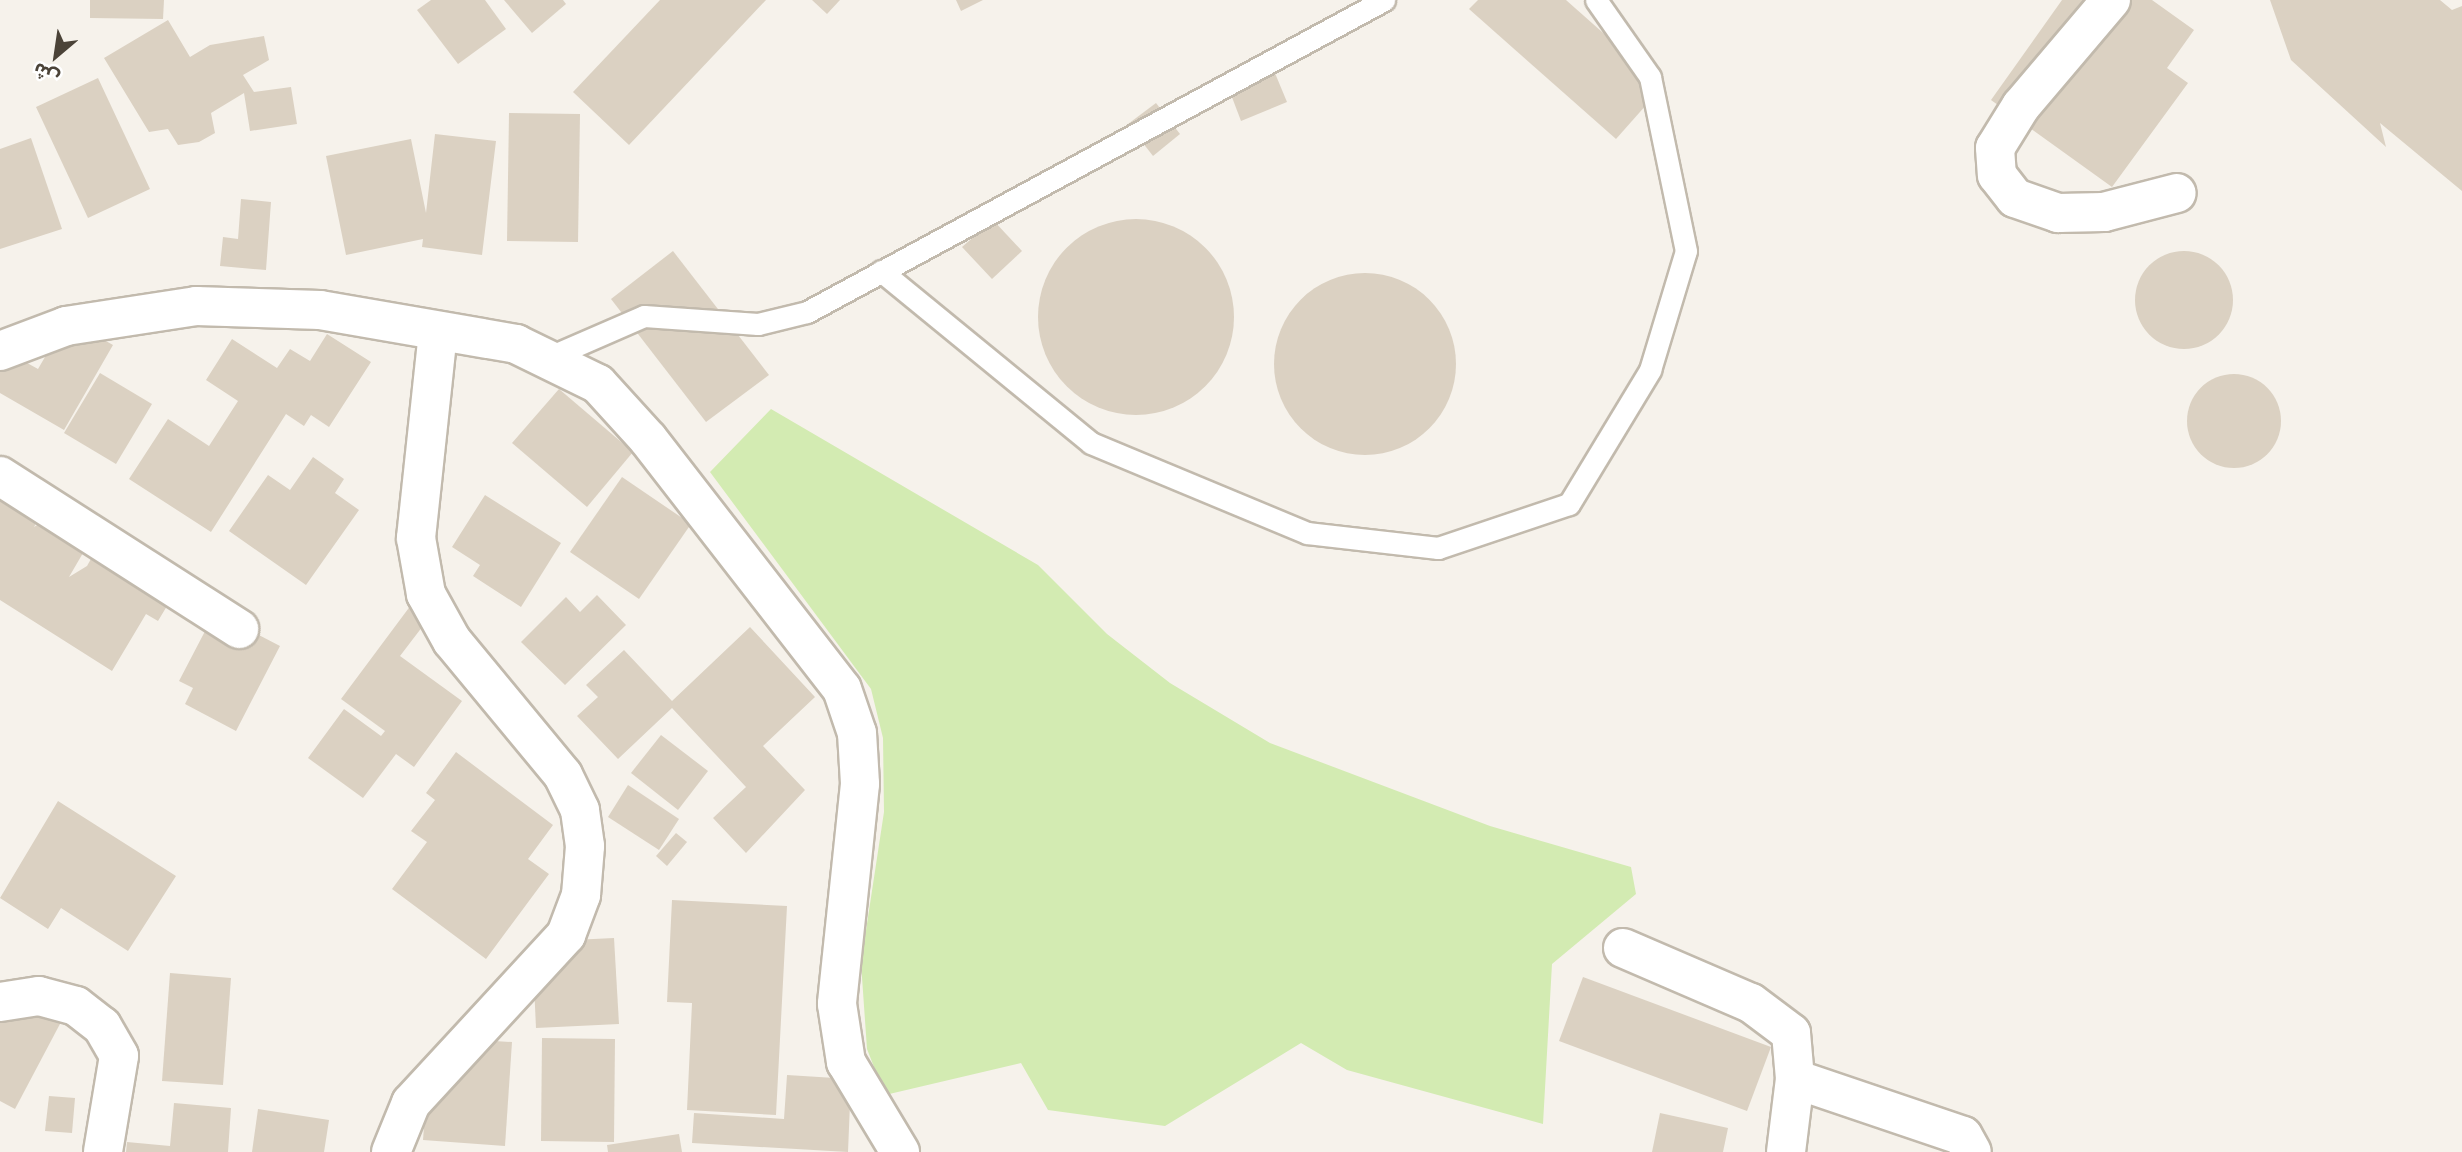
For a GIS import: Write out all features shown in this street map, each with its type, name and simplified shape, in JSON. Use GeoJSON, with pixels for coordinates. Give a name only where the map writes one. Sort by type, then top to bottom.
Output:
{"type":"FeatureCollection","features":[{"type":"Feature","properties":{"kind":"street"},"geometry":{"type":"LineString","coordinates":[[2111,0],[2021,106],[1995,148],[1997,175],[2015,198],[2057,213],[2104,212],[2177,193]]}},
{"type":"Feature","properties":{"kind":"street"},"geometry":{"type":"LineString","coordinates":[[0,351],[66,326],[196,306],[320,310],[438,331],[552,356],[598,384],[649,439],[842,689],[857,733],[860,784],[837,1004],[846,1062],[900,1152]]}},
{"type":"Feature","properties":{"kind":"street"},"geometry":{"type":"LineString","coordinates":[[391,1152],[411,1103],[566,935],[581,895],[585,846],[580,810],[563,775],[452,641],[426,594],[416,538],[438,331]]}},
{"type":"Feature","properties":{"kind":"street"},"geometry":{"type":"LineString","coordinates":[[0,476],[239,629]]}},
{"type":"Feature","properties":{"kind":"street"},"geometry":{"type":"LineString","coordinates":[[1623,948],[1751,1003],[1791,1033],[1795,1079],[1786,1152]]}},
{"type":"Feature","properties":{"kind":"street"},"geometry":{"type":"LineString","coordinates":[[0,1002],[39,996],[76,1006],[102,1026],[119,1056],[103,1152]]}},
{"type":"Feature","properties":{"kind":"street"},"geometry":{"type":"LineString","coordinates":[[1795,1079],[1963,1136],[1972,1152]]}},
{"type":"Feature","properties":{"kind":"lane"},"geometry":{"type":"LineString","coordinates":[[552,356],[644,316],[758,324],[807,312],[1384,0]]}},
{"type":"Feature","properties":{"kind":"lane"},"geometry":{"type":"LineString","coordinates":[[881,271],[1091,443],[1307,533],[1438,548],[1569,504],[1650,370],[1686,251],[1650,78],[1596,0]]}},
{"type":"Feature","properties":{"kind":"green space"},"geometry":{"type":"Polygon","coordinates":[[[771,409],[1038,565],[1107,634],[1170,683],[1270,743],[1490,826],[1631,867],[1636,894],[1552,964],[1543,1124],[1347,1070],[1301,1043],[1165,1126],[1048,1110],[1021,1063],[885,1095],[867,1049],[861,963],[884,812],[883,738],[871,689],[710,472],[771,409]]]}},
{"type":"Feature","properties":{"kind":"building"},"geometry":{"type":"Polygon","coordinates":[[[90,0],[164,0],[163,19],[90,18],[90,0]]]}},
{"type":"Feature","properties":{"kind":"building"},"geometry":{"type":"Polygon","coordinates":[[[431,0],[485,0],[506,29],[458,64],[417,10],[431,0]]]}},
{"type":"Feature","properties":{"kind":"building"},"geometry":{"type":"Polygon","coordinates":[[[504,0],[563,0],[566,4],[532,33],[504,0]]]}},
{"type":"Feature","properties":{"kind":"building"},"geometry":{"type":"Polygon","coordinates":[[[660,0],[766,0],[629,145],[573,92],[660,0]]]}},
{"type":"Feature","properties":{"kind":"building"},"geometry":{"type":"Polygon","coordinates":[[[812,0],[840,0],[827,14],[812,0]]]}},
{"type":"Feature","properties":{"kind":"building"},"geometry":{"type":"Polygon","coordinates":[[[956,0],[983,0],[961,11],[956,0]]]}},
{"type":"Feature","properties":{"kind":"building"},"geometry":{"type":"Polygon","coordinates":[[[1478,0],[1566,0],[1663,86],[1616,139],[1469,9],[1478,0]]]}},
{"type":"Feature","properties":{"kind":"building"},"geometry":{"type":"Polygon","coordinates":[[[2062,0],[2152,0],[2194,30],[2167,68],[2188,83],[2112,187],[1991,100],[2062,0]]]}},
{"type":"Feature","properties":{"kind":"building"},"geometry":{"type":"Polygon","coordinates":[[[2270,0],[2440,0],[2452,10],[2462,6],[2462,191],[2380,123],[2386,147],[2291,60],[2270,0]]]}},
{"type":"Feature","properties":{"kind":"building"},"geometry":{"type":"Polygon","coordinates":[[[168,20],[190,57],[210,45],[264,36],[269,60],[243,75],[254,92],[291,87],[297,124],[250,131],[244,93],[211,113],[215,133],[199,142],[178,145],[168,129],[149,132],[104,58],[168,20]]]}},
{"type":"Feature","properties":{"kind":"building"},"geometry":{"type":"Polygon","coordinates":[[[1272,66],[1287,102],[1241,121],[1227,84],[1272,66]]]}},
{"type":"Feature","properties":{"kind":"building"},"geometry":{"type":"Polygon","coordinates":[[[98,78],[150,189],[88,218],[36,107],[98,78]]]}},
{"type":"Feature","properties":{"kind":"building"},"geometry":{"type":"Polygon","coordinates":[[[1156,103],[1180,134],[1153,156],[1128,124],[1156,103]]]}},
{"type":"Feature","properties":{"kind":"building"},"geometry":{"type":"Polygon","coordinates":[[[509,113],[580,114],[578,242],[507,241],[509,113]]]}},
{"type":"Feature","properties":{"kind":"building"},"geometry":{"type":"Polygon","coordinates":[[[435,134],[496,141],[482,255],[422,247],[423,239],[346,255],[326,156],[411,139],[426,213],[435,134]]]}},
{"type":"Feature","properties":{"kind":"building"},"geometry":{"type":"Polygon","coordinates":[[[31,138],[62,229],[0,249],[0,149],[31,138]]]}},
{"type":"Feature","properties":{"kind":"building"},"geometry":{"type":"Polygon","coordinates":[[[241,199],[271,202],[266,270],[220,266],[223,237],[238,239],[241,199]]]}},
{"type":"Feature","properties":{"kind":"building"},"geometry":{"type":"Polygon","coordinates":[[[1136,219],[1174,226],[1206,247],[1227,279],[1234,317],[1227,355],[1206,387],[1174,408],[1136,415],[1098,408],[1066,387],[1045,355],[1038,317],[1045,279],[1066,247],[1098,226],[1136,219]]]}},
{"type":"Feature","properties":{"kind":"building"},"geometry":{"type":"Polygon","coordinates":[[[993,220],[1022,251],[992,279],[962,247],[993,220]]]}},
{"type":"Feature","properties":{"kind":"building"},"geometry":{"type":"Polygon","coordinates":[[[673,251],[769,375],[706,422],[611,299],[673,251]]]}},
{"type":"Feature","properties":{"kind":"building"},"geometry":{"type":"Polygon","coordinates":[[[2184,251],[2203,254],[2219,265],[2230,281],[2233,300],[2230,319],[2219,335],[2203,346],[2184,349],[2165,346],[2149,335],[2138,319],[2135,300],[2138,281],[2149,265],[2165,254],[2184,251]]]}},
{"type":"Feature","properties":{"kind":"building"},"geometry":{"type":"Polygon","coordinates":[[[1365,273],[1400,280],[1416,288],[1429,300],[1441,313],[1449,329],[1456,364],[1449,399],[1441,415],[1429,428],[1416,440],[1400,448],[1365,455],[1330,448],[1314,440],[1301,428],[1289,415],[1281,399],[1274,364],[1281,329],[1289,313],[1301,300],[1314,288],[1330,280],[1365,273]]]}},
{"type":"Feature","properties":{"kind":"building"},"geometry":{"type":"Polygon","coordinates":[[[67,319],[113,345],[64,430],[0,393],[0,348],[38,369],[67,319]]]}},
{"type":"Feature","properties":{"kind":"building"},"geometry":{"type":"Polygon","coordinates":[[[327,334],[371,362],[329,427],[311,415],[304,426],[286,414],[211,532],[129,479],[168,419],[209,446],[238,401],[206,380],[232,339],[277,368],[290,349],[310,361],[327,334]]]}},
{"type":"Feature","properties":{"kind":"building"},"geometry":{"type":"Polygon","coordinates":[[[100,373],[152,404],[116,464],[64,433],[100,373]]]}},
{"type":"Feature","properties":{"kind":"building"},"geometry":{"type":"Polygon","coordinates":[[[2234,374],[2252,378],[2267,388],[2277,403],[2281,421],[2277,439],[2267,454],[2252,464],[2234,468],[2216,464],[2201,454],[2191,439],[2187,421],[2191,403],[2201,388],[2216,378],[2234,374]]]}},
{"type":"Feature","properties":{"kind":"building"},"geometry":{"type":"Polygon","coordinates":[[[559,389],[633,452],[587,507],[512,443],[559,389]]]}},
{"type":"Feature","properties":{"kind":"building"},"geometry":{"type":"Polygon","coordinates":[[[313,457],[344,479],[335,493],[359,510],[306,585],[229,531],[268,475],[290,490],[313,457]]]}},
{"type":"Feature","properties":{"kind":"building"},"geometry":{"type":"Polygon","coordinates":[[[0,475],[49,502],[34,527],[62,509],[97,529],[69,577],[87,566],[101,541],[179,586],[158,621],[146,614],[112,671],[0,600],[0,475]]]}},
{"type":"Feature","properties":{"kind":"building"},"geometry":{"type":"Polygon","coordinates":[[[622,477],[691,524],[639,599],[570,552],[622,477]]]}},
{"type":"Feature","properties":{"kind":"building"},"geometry":{"type":"Polygon","coordinates":[[[485,495],[561,543],[521,607],[473,576],[480,565],[452,547],[485,495]]]}},
{"type":"Feature","properties":{"kind":"building"},"geometry":{"type":"Polygon","coordinates":[[[597,595],[626,625],[565,685],[521,642],[566,597],[580,612],[597,595]]]}},
{"type":"Feature","properties":{"kind":"building"},"geometry":{"type":"Polygon","coordinates":[[[411,605],[429,618],[400,656],[462,701],[414,767],[396,754],[363,798],[308,758],[344,709],[381,736],[385,731],[341,699],[411,605]]]}},
{"type":"Feature","properties":{"kind":"building"},"geometry":{"type":"Polygon","coordinates":[[[215,612],[280,646],[236,731],[185,704],[193,688],[179,681],[215,612]]]}},
{"type":"Feature","properties":{"kind":"building"},"geometry":{"type":"Polygon","coordinates":[[[750,627],[815,697],[763,746],[805,790],[746,853],[713,818],[746,787],[672,708],[618,759],[577,716],[598,697],[586,685],[624,650],[672,701],[750,627]]]}},
{"type":"Feature","properties":{"kind":"building"},"geometry":{"type":"Polygon","coordinates":[[[661,735],[708,771],[678,810],[631,773],[661,735]]]}},
{"type":"Feature","properties":{"kind":"building"},"geometry":{"type":"Polygon","coordinates":[[[456,752],[553,825],[528,859],[549,874],[486,959],[392,889],[427,842],[411,831],[435,800],[426,793],[456,752]]]}},
{"type":"Feature","properties":{"kind":"building"},"geometry":{"type":"Polygon","coordinates":[[[628,785],[679,819],[659,850],[608,817],[628,785]]]}},
{"type":"Feature","properties":{"kind":"building"},"geometry":{"type":"Polygon","coordinates":[[[58,801],[176,876],[128,951],[61,908],[48,929],[0,898],[58,801]]]}},
{"type":"Feature","properties":{"kind":"building"},"geometry":{"type":"Polygon","coordinates":[[[676,833],[687,842],[667,866],[656,856],[676,833]]]}},
{"type":"Feature","properties":{"kind":"building"},"geometry":{"type":"Polygon","coordinates":[[[672,900],[787,906],[776,1115],[687,1110],[692,1003],[667,1002],[672,900]]]}},
{"type":"Feature","properties":{"kind":"building"},"geometry":{"type":"Polygon","coordinates":[[[614,938],[619,1024],[536,1028],[532,942],[614,938]]]}},
{"type":"Feature","properties":{"kind":"building"},"geometry":{"type":"Polygon","coordinates":[[[170,973],[231,978],[223,1085],[162,1081],[170,973]]]}},
{"type":"Feature","properties":{"kind":"building"},"geometry":{"type":"Polygon","coordinates":[[[1583,977],[1771,1047],[1747,1111],[1559,1041],[1583,977]]]}},
{"type":"Feature","properties":{"kind":"building"},"geometry":{"type":"Polygon","coordinates":[[[0,990],[61,1022],[15,1109],[0,1101],[0,990]]]}},
{"type":"Feature","properties":{"kind":"building"},"geometry":{"type":"Polygon","coordinates":[[[447,1038],[512,1042],[505,1146],[423,1140],[428,1075],[447,1038]]]}},
{"type":"Feature","properties":{"kind":"building"},"geometry":{"type":"Polygon","coordinates":[[[542,1038],[615,1039],[614,1142],[541,1141],[542,1038]]]}},
{"type":"Feature","properties":{"kind":"building"},"geometry":{"type":"Polygon","coordinates":[[[787,1075],[851,1079],[848,1152],[692,1143],[694,1113],[784,1119],[787,1075]]]}},
{"type":"Feature","properties":{"kind":"building"},"geometry":{"type":"Polygon","coordinates":[[[49,1096],[75,1098],[72,1133],[45,1131],[49,1096]]]}},
{"type":"Feature","properties":{"kind":"building"},"geometry":{"type":"Polygon","coordinates":[[[174,1103],[231,1108],[228,1152],[126,1152],[127,1142],[170,1146],[174,1103]]]}},
{"type":"Feature","properties":{"kind":"building"},"geometry":{"type":"Polygon","coordinates":[[[258,1109],[329,1120],[324,1152],[252,1152],[258,1109]]]}},
{"type":"Feature","properties":{"kind":"building"},"geometry":{"type":"Polygon","coordinates":[[[1660,1113],[1728,1128],[1723,1152],[1652,1152],[1660,1113]]]}},
{"type":"Feature","properties":{"kind":"building"},"geometry":{"type":"Polygon","coordinates":[[[679,1134],[682,1152],[608,1152],[607,1145],[679,1134]]]}}]}
